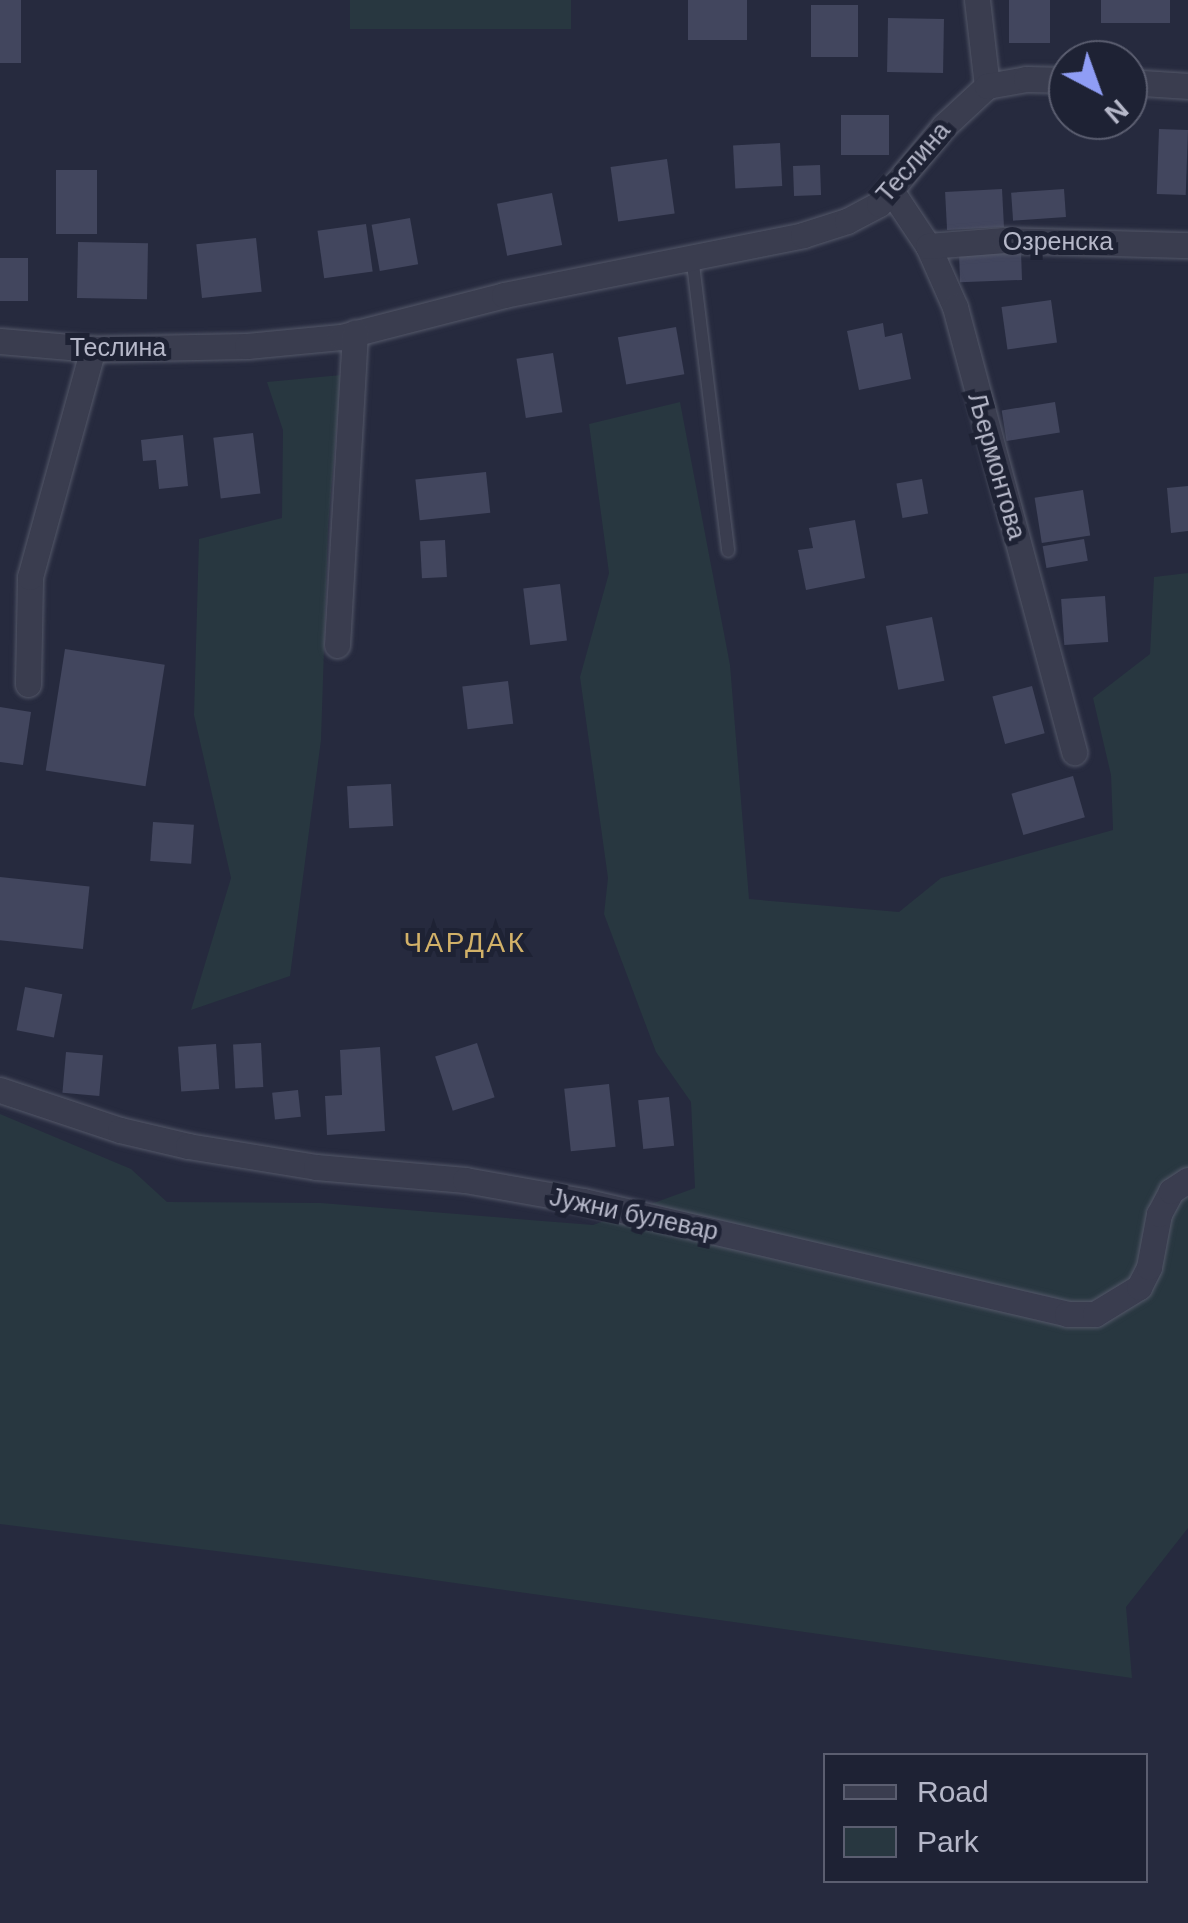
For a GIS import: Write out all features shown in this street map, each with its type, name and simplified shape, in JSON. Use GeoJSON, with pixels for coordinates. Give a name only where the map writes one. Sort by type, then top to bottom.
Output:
{"type":"FeatureCollection","features":[{"type":"Feature","properties":{"kind":"street"},"geometry":{"type":"LineString","coordinates":[[977,0],[988,86],[1048,80]]}},
{"type":"Feature","properties":{"kind":"street"},"geometry":{"type":"LineString","coordinates":[[1148,83],[1188,86]]}},
{"type":"Feature","properties":{"kind":"street","name":"Теслина"},"geometry":{"type":"LineString","coordinates":[[0,342],[93,349],[247,346],[355,334],[504,295],[803,235],[848,221],[892,192],[930,141],[988,86]]}},
{"type":"Feature","properties":{"kind":"street","name":"Љермонтова"},"geometry":{"type":"LineString","coordinates":[[892,192],[928,246],[955,307],[1074,752]]}},
{"type":"Feature","properties":{"kind":"street","name":"Озренска"},"geometry":{"type":"LineString","coordinates":[[928,246],[1005,240],[1188,245]]}},
{"type":"Feature","properties":{"kind":"street"},"geometry":{"type":"LineString","coordinates":[[338,645],[355,334]]}},
{"type":"Feature","properties":{"kind":"street"},"geometry":{"type":"LineString","coordinates":[[28,684],[30,578],[93,349]]}},
{"type":"Feature","properties":{"kind":"street","name":"Јужни булевар"},"geometry":{"type":"LineString","coordinates":[[0,1090],[120,1130],[188,1146],[316,1167],[465,1180],[583,1201],[1068,1314],[1095,1314],[1139,1287],[1149,1267],[1159,1214],[1172,1191],[1188,1180]]}},
{"type":"Feature","properties":{"kind":"lane"},"geometry":{"type":"LineString","coordinates":[[692,256],[728,550]]}},
{"type":"Feature","properties":{"kind":"green space"},"geometry":{"type":"Polygon","coordinates":[[[350,0],[571,0],[571,29],[350,29],[350,0]]]}},
{"type":"Feature","properties":{"kind":"green space"},"geometry":{"type":"Polygon","coordinates":[[[341,375],[328,527],[321,740],[290,976],[191,1010],[231,878],[194,715],[199,539],[282,518],[283,430],[267,382],[341,375]]]}},
{"type":"Feature","properties":{"kind":"green space"},"geometry":{"type":"Polygon","coordinates":[[[680,402],[730,665],[749,899],[899,912],[941,878],[1113,830],[1111,775],[1093,698],[1150,654],[1154,577],[1188,573],[1188,1528],[1126,1607],[1132,1678],[320,1564],[0,1524],[0,1114],[131,1169],[167,1202],[321,1203],[593,1225],[695,1188],[691,1102],[656,1052],[604,914],[608,878],[580,677],[609,573],[589,424],[680,402]]]}},
{"type":"Feature","properties":{"kind":"building"},"geometry":{"type":"Polygon","coordinates":[[[0,0],[21,0],[21,63],[0,63],[0,0]]]}},
{"type":"Feature","properties":{"kind":"building"},"geometry":{"type":"Polygon","coordinates":[[[688,0],[747,0],[747,40],[688,40],[688,0]]]}},
{"type":"Feature","properties":{"kind":"building"},"geometry":{"type":"Polygon","coordinates":[[[1009,0],[1050,0],[1048,43],[1009,43],[1009,0]]]}},
{"type":"Feature","properties":{"kind":"building"},"geometry":{"type":"Polygon","coordinates":[[[1101,0],[1170,0],[1170,23],[1101,23],[1101,0]]]}},
{"type":"Feature","properties":{"kind":"building"},"geometry":{"type":"Polygon","coordinates":[[[811,5],[858,5],[858,57],[811,57],[811,5]]]}},
{"type":"Feature","properties":{"kind":"building"},"geometry":{"type":"Polygon","coordinates":[[[888,18],[944,19],[943,73],[887,72],[888,18]]]}},
{"type":"Feature","properties":{"kind":"building"},"geometry":{"type":"Polygon","coordinates":[[[841,115],[889,115],[889,155],[841,155],[841,115]]]}},
{"type":"Feature","properties":{"kind":"building"},"geometry":{"type":"Polygon","coordinates":[[[1159,129],[1188,130],[1186,195],[1157,194],[1159,129]]]}},
{"type":"Feature","properties":{"kind":"building"},"geometry":{"type":"Polygon","coordinates":[[[780,143],[782,186],[735,188],[733,145],[780,143]]]}},
{"type":"Feature","properties":{"kind":"building"},"geometry":{"type":"Polygon","coordinates":[[[667,159],[675,213],[618,221],[611,167],[667,159]]]}},
{"type":"Feature","properties":{"kind":"building"},"geometry":{"type":"Polygon","coordinates":[[[820,165],[821,195],[794,196],[793,166],[820,165]]]}},
{"type":"Feature","properties":{"kind":"building"},"geometry":{"type":"Polygon","coordinates":[[[56,170],[97,170],[97,234],[56,234],[56,170]]]}},
{"type":"Feature","properties":{"kind":"building"},"geometry":{"type":"Polygon","coordinates":[[[1002,189],[1004,227],[947,230],[945,192],[1002,189]]]}},
{"type":"Feature","properties":{"kind":"building"},"geometry":{"type":"Polygon","coordinates":[[[1064,189],[1066,217],[1013,221],[1011,193],[1064,189]]]}},
{"type":"Feature","properties":{"kind":"building"},"geometry":{"type":"Polygon","coordinates":[[[552,193],[562,245],[507,256],[497,204],[552,193]]]}},
{"type":"Feature","properties":{"kind":"building"},"geometry":{"type":"Polygon","coordinates":[[[410,218],[418,264],[380,271],[372,225],[410,218]]]}},
{"type":"Feature","properties":{"kind":"building"},"geometry":{"type":"Polygon","coordinates":[[[366,224],[373,272],[324,278],[317,231],[366,224]]]}},
{"type":"Feature","properties":{"kind":"building"},"geometry":{"type":"Polygon","coordinates":[[[256,238],[262,292],[202,298],[196,244],[256,238]]]}},
{"type":"Feature","properties":{"kind":"building"},"geometry":{"type":"Polygon","coordinates":[[[78,242],[148,243],[147,299],[77,298],[78,242]]]}},
{"type":"Feature","properties":{"kind":"building"},"geometry":{"type":"Polygon","coordinates":[[[1021,251],[1022,280],[960,282],[959,253],[1021,251]]]}},
{"type":"Feature","properties":{"kind":"building"},"geometry":{"type":"Polygon","coordinates":[[[0,258],[28,258],[28,301],[0,301],[0,258]]]}},
{"type":"Feature","properties":{"kind":"building"},"geometry":{"type":"Polygon","coordinates":[[[1051,300],[1057,343],[1007,350],[1001,307],[1051,300]]]}},
{"type":"Feature","properties":{"kind":"building"},"geometry":{"type":"Polygon","coordinates":[[[883,323],[885,337],[902,333],[911,379],[859,390],[847,331],[883,323]]]}},
{"type":"Feature","properties":{"kind":"building"},"geometry":{"type":"Polygon","coordinates":[[[676,327],[684,374],[626,385],[618,337],[676,327]]]}},
{"type":"Feature","properties":{"kind":"building"},"geometry":{"type":"Polygon","coordinates":[[[553,353],[562,412],[526,418],[516,359],[553,353]]]}},
{"type":"Feature","properties":{"kind":"building"},"geometry":{"type":"Polygon","coordinates":[[[1055,402],[1060,433],[1007,441],[1002,410],[1055,402]]]}},
{"type":"Feature","properties":{"kind":"building"},"geometry":{"type":"Polygon","coordinates":[[[253,433],[260,494],[221,498],[213,438],[253,433]]]}},
{"type":"Feature","properties":{"kind":"building"},"geometry":{"type":"Polygon","coordinates":[[[183,435],[188,486],[159,489],[156,460],[143,461],[141,440],[183,435]]]}},
{"type":"Feature","properties":{"kind":"building"},"geometry":{"type":"Polygon","coordinates":[[[486,472],[490,513],[420,520],[415,479],[486,472]]]}},
{"type":"Feature","properties":{"kind":"building"},"geometry":{"type":"Polygon","coordinates":[[[922,479],[928,513],[902,518],[896,484],[922,479]]]}},
{"type":"Feature","properties":{"kind":"building"},"geometry":{"type":"Polygon","coordinates":[[[1188,486],[1188,531],[1171,533],[1167,488],[1188,486]]]}},
{"type":"Feature","properties":{"kind":"building"},"geometry":{"type":"Polygon","coordinates":[[[1083,490],[1090,535],[1042,543],[1035,498],[1083,490]]]}},
{"type":"Feature","properties":{"kind":"building"},"geometry":{"type":"Polygon","coordinates":[[[855,520],[865,578],[806,590],[798,550],[813,548],[809,528],[855,520]]]}},
{"type":"Feature","properties":{"kind":"building"},"geometry":{"type":"Polygon","coordinates":[[[1084,539],[1088,561],[1046,568],[1043,546],[1084,539]]]}},
{"type":"Feature","properties":{"kind":"building"},"geometry":{"type":"Polygon","coordinates":[[[445,540],[447,577],[422,578],[420,541],[445,540]]]}},
{"type":"Feature","properties":{"kind":"building"},"geometry":{"type":"Polygon","coordinates":[[[560,584],[567,641],[530,645],[523,589],[560,584]]]}},
{"type":"Feature","properties":{"kind":"building"},"geometry":{"type":"Polygon","coordinates":[[[1105,596],[1108,642],[1064,645],[1061,599],[1105,596]]]}},
{"type":"Feature","properties":{"kind":"building"},"geometry":{"type":"Polygon","coordinates":[[[932,617],[944,681],[898,690],[886,626],[932,617]]]}},
{"type":"Feature","properties":{"kind":"building"},"geometry":{"type":"Polygon","coordinates":[[[65,649],[165,665],[146,786],[46,770],[65,649]]]}},
{"type":"Feature","properties":{"kind":"building"},"geometry":{"type":"Polygon","coordinates":[[[508,681],[513,724],[468,729],[462,687],[508,681]]]}},
{"type":"Feature","properties":{"kind":"building"},"geometry":{"type":"Polygon","coordinates":[[[1032,686],[1045,733],[1005,744],[992,697],[1032,686]]]}},
{"type":"Feature","properties":{"kind":"building"},"geometry":{"type":"Polygon","coordinates":[[[0,707],[31,712],[23,765],[0,762],[0,707]]]}},
{"type":"Feature","properties":{"kind":"building"},"geometry":{"type":"Polygon","coordinates":[[[1073,776],[1085,817],[1023,835],[1011,794],[1073,776]]]}},
{"type":"Feature","properties":{"kind":"building"},"geometry":{"type":"Polygon","coordinates":[[[391,784],[393,826],[349,828],[347,786],[391,784]]]}},
{"type":"Feature","properties":{"kind":"building"},"geometry":{"type":"Polygon","coordinates":[[[153,822],[194,825],[191,864],[150,861],[153,822]]]}},
{"type":"Feature","properties":{"kind":"building"},"geometry":{"type":"Polygon","coordinates":[[[0,877],[90,886],[83,949],[0,940],[0,877]]]}},
{"type":"Feature","properties":{"kind":"building"},"geometry":{"type":"Polygon","coordinates":[[[25,987],[62,994],[54,1037],[17,1030],[25,987]]]}},
{"type":"Feature","properties":{"kind":"building"},"geometry":{"type":"Polygon","coordinates":[[[261,1043],[263,1087],[235,1088],[233,1044],[261,1043]]]}},
{"type":"Feature","properties":{"kind":"building"},"geometry":{"type":"Polygon","coordinates":[[[477,1043],[495,1097],[453,1111],[435,1057],[477,1043]]]}},
{"type":"Feature","properties":{"kind":"building"},"geometry":{"type":"Polygon","coordinates":[[[216,1044],[219,1089],[181,1092],[178,1047],[216,1044]]]}},
{"type":"Feature","properties":{"kind":"building"},"geometry":{"type":"Polygon","coordinates":[[[380,1047],[385,1131],[327,1135],[325,1096],[342,1095],[340,1050],[380,1047]]]}},
{"type":"Feature","properties":{"kind":"building"},"geometry":{"type":"Polygon","coordinates":[[[66,1052],[103,1055],[99,1096],[62,1093],[66,1052]]]}},
{"type":"Feature","properties":{"kind":"building"},"geometry":{"type":"Polygon","coordinates":[[[609,1084],[616,1147],[571,1151],[564,1089],[609,1084]]]}},
{"type":"Feature","properties":{"kind":"building"},"geometry":{"type":"Polygon","coordinates":[[[298,1090],[301,1117],[275,1120],[272,1093],[298,1090]]]}},
{"type":"Feature","properties":{"kind":"building"},"geometry":{"type":"Polygon","coordinates":[[[669,1097],[674,1146],[643,1149],[638,1100],[669,1097]]]}},
{"type":"Feature","properties":{"kind":"district","name":"ЧАРДАК"},"geometry":{"type":"Point","coordinates":[465,943]}}]}
